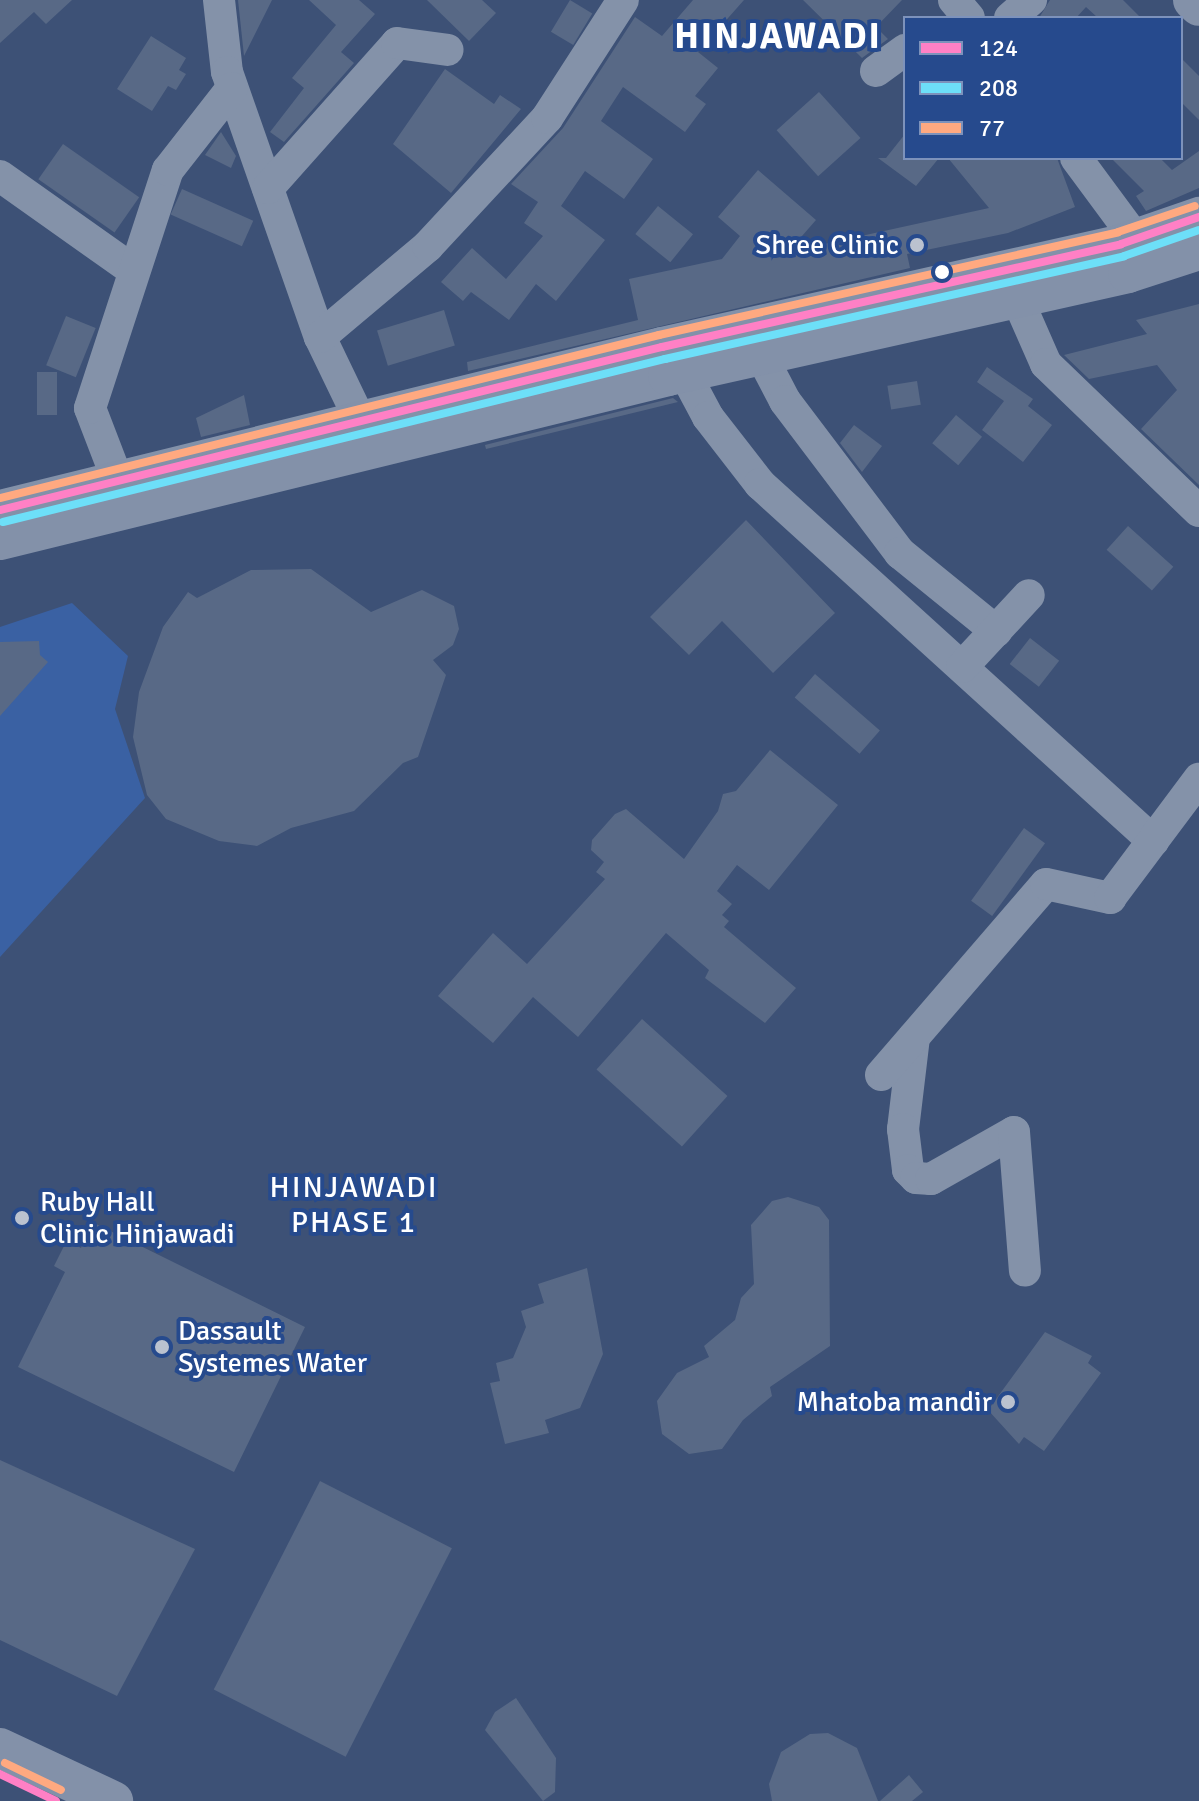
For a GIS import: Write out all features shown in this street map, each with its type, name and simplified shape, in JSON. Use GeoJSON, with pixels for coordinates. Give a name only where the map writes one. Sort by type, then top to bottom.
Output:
{"type":"FeatureCollection","features":[{"type":"Feature","properties":{"kind":"main road"},"geometry":{"type":"LineString","coordinates":[[1193,0],[1199,6]]}},
{"type":"Feature","properties":{"kind":"main road"},"geometry":{"type":"LineString","coordinates":[[0,510],[360,420],[1136,239],[1199,217]]}},
{"type":"Feature","properties":{"kind":"main road"},"geometry":{"type":"LineString","coordinates":[[0,540],[684,372],[1017,298],[1199,250]]}},
{"type":"Feature","properties":{"kind":"main road"},"geometry":{"type":"LineString","coordinates":[[0,1748],[113,1801]]}},
{"type":"Feature","properties":{"kind":"main road"},"geometry":{"type":"LineString","coordinates":[[0,1774],[56,1801]]}},
{"type":"Feature","properties":{"kind":"street"},"geometry":{"type":"LineString","coordinates":[[320,337],[428,246],[547,118],[623,0]]}},
{"type":"Feature","properties":{"kind":"street"},"geometry":{"type":"LineString","coordinates":[[1012,16],[1031,0]]}},
{"type":"Feature","properties":{"kind":"street"},"geometry":{"type":"LineString","coordinates":[[212,4],[232,88],[320,337],[360,420]]}},
{"type":"Feature","properties":{"kind":"street"},"geometry":{"type":"LineString","coordinates":[[268,188],[397,43],[448,50]]}},
{"type":"Feature","properties":{"kind":"street"},"geometry":{"type":"LineString","coordinates":[[876,71],[903,51]]}},
{"type":"Feature","properties":{"kind":"street"},"geometry":{"type":"LineString","coordinates":[[118,481],[90,408],[168,170],[232,88]]}},
{"type":"Feature","properties":{"kind":"street"},"geometry":{"type":"LineString","coordinates":[[1077,160],[1136,239]]}},
{"type":"Feature","properties":{"kind":"street"},"geometry":{"type":"LineString","coordinates":[[0,176],[134,271]]}},
{"type":"Feature","properties":{"kind":"street"},"geometry":{"type":"LineString","coordinates":[[1017,298],[1046,364],[1199,511]]}},
{"type":"Feature","properties":{"kind":"street"},"geometry":{"type":"LineString","coordinates":[[761,355],[785,401],[900,553],[996,631]]}},
{"type":"Feature","properties":{"kind":"street"},"geometry":{"type":"LineString","coordinates":[[684,372],[708,417],[760,484],[1153,841]]}},
{"type":"Feature","properties":{"kind":"street"},"geometry":{"type":"LineString","coordinates":[[962,667],[1029,595]]}},
{"type":"Feature","properties":{"kind":"street"},"geometry":{"type":"LineString","coordinates":[[881,1075],[1046,884],[1110,898],[1199,779]]}},
{"type":"Feature","properties":{"kind":"street"},"geometry":{"type":"LineString","coordinates":[[914,1037],[903,1129],[908,1170],[916,1178],[931,1179],[1014,1132],[1025,1271]]}},
{"type":"Feature","properties":{"kind":"shaded area"},"geometry":{"type":"Polygon","coordinates":[[[72,603],[128,656],[115,709],[145,798],[0,957],[0,627],[72,603]]]}},
{"type":"Feature","properties":{"kind":"building"},"geometry":{"type":"Polygon","coordinates":[[[0,0],[72,0],[46,24],[34,12],[0,43],[0,0]]]}},
{"type":"Feature","properties":{"kind":"building"},"geometry":{"type":"Polygon","coordinates":[[[238,0],[272,0],[244,56],[238,0]]]}},
{"type":"Feature","properties":{"kind":"building"},"geometry":{"type":"Polygon","coordinates":[[[309,0],[359,0],[375,14],[341,52],[354,63],[284,142],[270,132],[304,88],[292,78],[336,25],[309,0]]]}},
{"type":"Feature","properties":{"kind":"building"},"geometry":{"type":"Polygon","coordinates":[[[427,0],[482,0],[496,13],[469,41],[427,0]]]}},
{"type":"Feature","properties":{"kind":"building"},"geometry":{"type":"Polygon","coordinates":[[[570,0],[592,13],[573,45],[551,32],[570,0]]]}},
{"type":"Feature","properties":{"kind":"building"},"geometry":{"type":"Polygon","coordinates":[[[693,0],[744,0],[698,52],[718,68],[695,96],[706,104],[685,132],[623,87],[601,121],[653,159],[624,199],[585,171],[561,206],[605,240],[556,301],[536,284],[509,320],[471,292],[463,301],[441,282],[472,248],[506,279],[543,236],[524,223],[538,202],[511,184],[563,128],[635,17],[662,36],[693,0]]]}},
{"type":"Feature","properties":{"kind":"building"},"geometry":{"type":"Polygon","coordinates":[[[803,0],[902,0],[876,27],[888,39],[862,58],[803,0]]]}},
{"type":"Feature","properties":{"kind":"building"},"geometry":{"type":"Polygon","coordinates":[[[1050,0],[1123,0],[1139,16],[1096,16],[1086,7],[1078,16],[1040,16],[1050,0]]]}},
{"type":"Feature","properties":{"kind":"building"},"geometry":{"type":"Polygon","coordinates":[[[151,36],[186,58],[179,70],[186,74],[176,90],[168,86],[152,111],[117,89],[151,36]]]}},
{"type":"Feature","properties":{"kind":"building"},"geometry":{"type":"Polygon","coordinates":[[[1183,60],[1199,76],[1199,120],[1183,104],[1183,60]]]}},
{"type":"Feature","properties":{"kind":"building"},"geometry":{"type":"Polygon","coordinates":[[[445,69],[494,104],[500,95],[521,109],[451,193],[393,144],[445,69]]]}},
{"type":"Feature","properties":{"kind":"building"},"geometry":{"type":"Polygon","coordinates":[[[819,92],[860,138],[818,176],[777,130],[819,92]]]}},
{"type":"Feature","properties":{"kind":"building"},"geometry":{"type":"Polygon","coordinates":[[[221,132],[236,156],[231,168],[205,155],[221,132]]]}},
{"type":"Feature","properties":{"kind":"building"},"geometry":{"type":"Polygon","coordinates":[[[903,137],[903,160],[937,160],[916,186],[878,158],[886,158],[903,137]]]}},
{"type":"Feature","properties":{"kind":"building"},"geometry":{"type":"Polygon","coordinates":[[[63,144],[139,197],[115,233],[38,179],[63,144]]]}},
{"type":"Feature","properties":{"kind":"building"},"geometry":{"type":"Polygon","coordinates":[[[1199,151],[1199,188],[1146,211],[1136,196],[1144,191],[1113,160],[1162,160],[1172,170],[1199,151]]]}},
{"type":"Feature","properties":{"kind":"building"},"geometry":{"type":"Polygon","coordinates":[[[950,160],[1058,160],[1075,207],[1008,233],[907,254],[910,268],[468,371],[467,362],[638,320],[629,279],[722,259],[740,236],[718,217],[758,170],[816,220],[788,252],[989,208],[950,160]]]}},
{"type":"Feature","properties":{"kind":"building"},"geometry":{"type":"Polygon","coordinates":[[[182,189],[253,221],[242,246],[171,215],[182,189]]]}},
{"type":"Feature","properties":{"kind":"building"},"geometry":{"type":"Polygon","coordinates":[[[658,206],[693,234],[670,262],[635,234],[658,206]]]}},
{"type":"Feature","properties":{"kind":"building"},"geometry":{"type":"Polygon","coordinates":[[[1199,304],[1199,485],[1141,429],[1177,390],[1157,365],[1089,379],[1064,355],[1147,334],[1136,320],[1199,304]]]}},
{"type":"Feature","properties":{"kind":"building"},"geometry":{"type":"Polygon","coordinates":[[[444,310],[455,345],[388,366],[377,330],[444,310]]]}},
{"type":"Feature","properties":{"kind":"building"},"geometry":{"type":"Polygon","coordinates":[[[66,316],[96,328],[76,377],[46,365],[66,316]]]}},
{"type":"Feature","properties":{"kind":"building"},"geometry":{"type":"Polygon","coordinates":[[[987,367],[1033,399],[1028,406],[1052,425],[1023,462],[982,430],[1004,401],[977,382],[987,367]]]}},
{"type":"Feature","properties":{"kind":"building"},"geometry":{"type":"Polygon","coordinates":[[[37,372],[57,372],[57,415],[37,415],[37,372]]]}},
{"type":"Feature","properties":{"kind":"building"},"geometry":{"type":"Polygon","coordinates":[[[917,381],[921,405],[891,409],[887,386],[917,381]]]}},
{"type":"Feature","properties":{"kind":"building"},"geometry":{"type":"Polygon","coordinates":[[[244,395],[250,425],[201,437],[196,418],[244,395]]]}},
{"type":"Feature","properties":{"kind":"building"},"geometry":{"type":"Polygon","coordinates":[[[673,398],[678,402],[486,449],[485,445],[673,398]]]}},
{"type":"Feature","properties":{"kind":"building"},"geometry":{"type":"Polygon","coordinates":[[[956,415],[982,437],[958,465],[932,443],[956,415]]]}},
{"type":"Feature","properties":{"kind":"building"},"geometry":{"type":"Polygon","coordinates":[[[854,425],[882,446],[862,472],[840,443],[854,425]]]}},
{"type":"Feature","properties":{"kind":"building"},"geometry":{"type":"Polygon","coordinates":[[[746,520],[835,613],[773,673],[722,621],[689,655],[650,617],[746,520]]]}},
{"type":"Feature","properties":{"kind":"building"},"geometry":{"type":"Polygon","coordinates":[[[1128,526],[1173,567],[1152,591],[1107,550],[1128,526]]]}},
{"type":"Feature","properties":{"kind":"building"},"geometry":{"type":"Polygon","coordinates":[[[311,569],[371,612],[422,590],[454,606],[459,629],[453,645],[433,660],[446,675],[418,757],[403,763],[354,811],[291,828],[257,846],[219,841],[166,819],[147,795],[133,737],[139,692],[163,627],[188,592],[197,598],[251,570],[311,569]]]}},
{"type":"Feature","properties":{"kind":"building"},"geometry":{"type":"Polygon","coordinates":[[[1030,638],[1059,661],[1039,687],[1010,664],[1030,638]]]}},
{"type":"Feature","properties":{"kind":"building"},"geometry":{"type":"Polygon","coordinates":[[[39,641],[40,655],[48,662],[0,716],[0,642],[39,641]]]}},
{"type":"Feature","properties":{"kind":"building"},"geometry":{"type":"Polygon","coordinates":[[[815,674],[880,730],[860,754],[795,697],[815,674]]]}},
{"type":"Feature","properties":{"kind":"building"},"geometry":{"type":"Polygon","coordinates":[[[770,750],[838,805],[769,890],[737,865],[717,891],[732,904],[722,915],[729,921],[724,927],[796,988],[765,1023],[705,978],[709,970],[666,933],[578,1037],[533,997],[493,1043],[438,996],[493,933],[527,964],[605,879],[596,872],[604,862],[591,850],[592,840],[615,814],[626,809],[684,859],[718,811],[723,794],[736,791],[770,750]]]}},
{"type":"Feature","properties":{"kind":"building"},"geometry":{"type":"Polygon","coordinates":[[[1024,828],[1045,843],[992,916],[971,901],[1024,828]]]}},
{"type":"Feature","properties":{"kind":"building"},"geometry":{"type":"Polygon","coordinates":[[[642,1019],[727,1096],[682,1146],[596,1070],[642,1019]]]}},
{"type":"Feature","properties":{"kind":"building"},"geometry":{"type":"Polygon","coordinates":[[[788,1197],[819,1207],[829,1220],[830,1346],[770,1387],[772,1396],[743,1420],[722,1449],[689,1454],[662,1434],[657,1401],[677,1373],[709,1357],[704,1346],[735,1320],[741,1298],[754,1284],[751,1225],[772,1201],[788,1197]]]}},
{"type":"Feature","properties":{"kind":"building","name":"Dassault Systemes Water"},"geometry":{"type":"Polygon","coordinates":[[[90,1221],[305,1327],[234,1472],[18,1367],[65,1272],[54,1266],[67,1240],[81,1248],[90,1221]]]}},
{"type":"Feature","properties":{"kind":"building"},"geometry":{"type":"Polygon","coordinates":[[[587,1268],[603,1354],[580,1408],[545,1420],[549,1433],[505,1444],[490,1383],[500,1381],[496,1363],[513,1358],[526,1327],[521,1311],[544,1303],[538,1284],[587,1268]]]}},
{"type":"Feature","properties":{"kind":"building"},"geometry":{"type":"Polygon","coordinates":[[[1045,1332],[1092,1356],[1088,1363],[1101,1373],[1044,1451],[1024,1437],[1019,1444],[988,1410],[1045,1332]]]}},
{"type":"Feature","properties":{"kind":"building"},"geometry":{"type":"Polygon","coordinates":[[[0,1460],[195,1549],[117,1696],[0,1640],[0,1460]]]}},
{"type":"Feature","properties":{"kind":"building"},"geometry":{"type":"Polygon","coordinates":[[[320,1481],[452,1548],[346,1757],[214,1689],[320,1481]]]}},
{"type":"Feature","properties":{"kind":"building"},"geometry":{"type":"Polygon","coordinates":[[[516,1698],[556,1758],[555,1792],[543,1801],[485,1730],[495,1712],[516,1698]]]}},
{"type":"Feature","properties":{"kind":"building"},"geometry":{"type":"Polygon","coordinates":[[[828,1733],[857,1748],[878,1801],[772,1801],[769,1784],[781,1752],[810,1734],[828,1733]]]}},
{"type":"Feature","properties":{"kind":"building"},"geometry":{"type":"Polygon","coordinates":[[[909,1775],[923,1792],[912,1801],[880,1801],[909,1775]]]}},
{"type":"Feature","properties":{"kind":"transit line","name":"77"},"geometry":{"type":"LineString","coordinates":[[0,498],[659,335],[1118,232],[1195,206]]}},
{"type":"Feature","properties":{"kind":"transit line","name":"124"},"geometry":{"type":"LineString","coordinates":[[0,510],[662,347],[1121,244],[1199,217]]}},
{"type":"Feature","properties":{"kind":"transit line","name":"208"},"geometry":{"type":"LineString","coordinates":[[3,522],[665,359],[1124,256],[1199,230]]}},
{"type":"Feature","properties":{"kind":"transit line","name":"77"},"geometry":{"type":"LineString","coordinates":[[5,1763],[61,1790]]}},
{"type":"Feature","properties":{"kind":"transit line","name":"124"},"geometry":{"type":"LineString","coordinates":[[0,1774],[56,1801]]}},
{"type":"Feature","properties":{"kind":"place","name":"Shree Clinic"},"geometry":{"type":"Point","coordinates":[917,245]}},
{"type":"Feature","properties":{"kind":"place","name":"Ruby Hall Clinic Hinjawadi"},"geometry":{"type":"Point","coordinates":[22,1218]}},
{"type":"Feature","properties":{"kind":"place","name":"Dassault Systemes Water"},"geometry":{"type":"Point","coordinates":[162,1347]}},
{"type":"Feature","properties":{"kind":"place","name":"Mhatoba mandir"},"geometry":{"type":"Point","coordinates":[1008,1402]}},
{"type":"Feature","properties":{"kind":"district","name":"HINJAWADI"},"geometry":{"type":"Point","coordinates":[778,37]}},
{"type":"Feature","properties":{"kind":"district","name":"HINJAWADI PHASE 1"},"geometry":{"type":"Point","coordinates":[354,1205]}}]}
